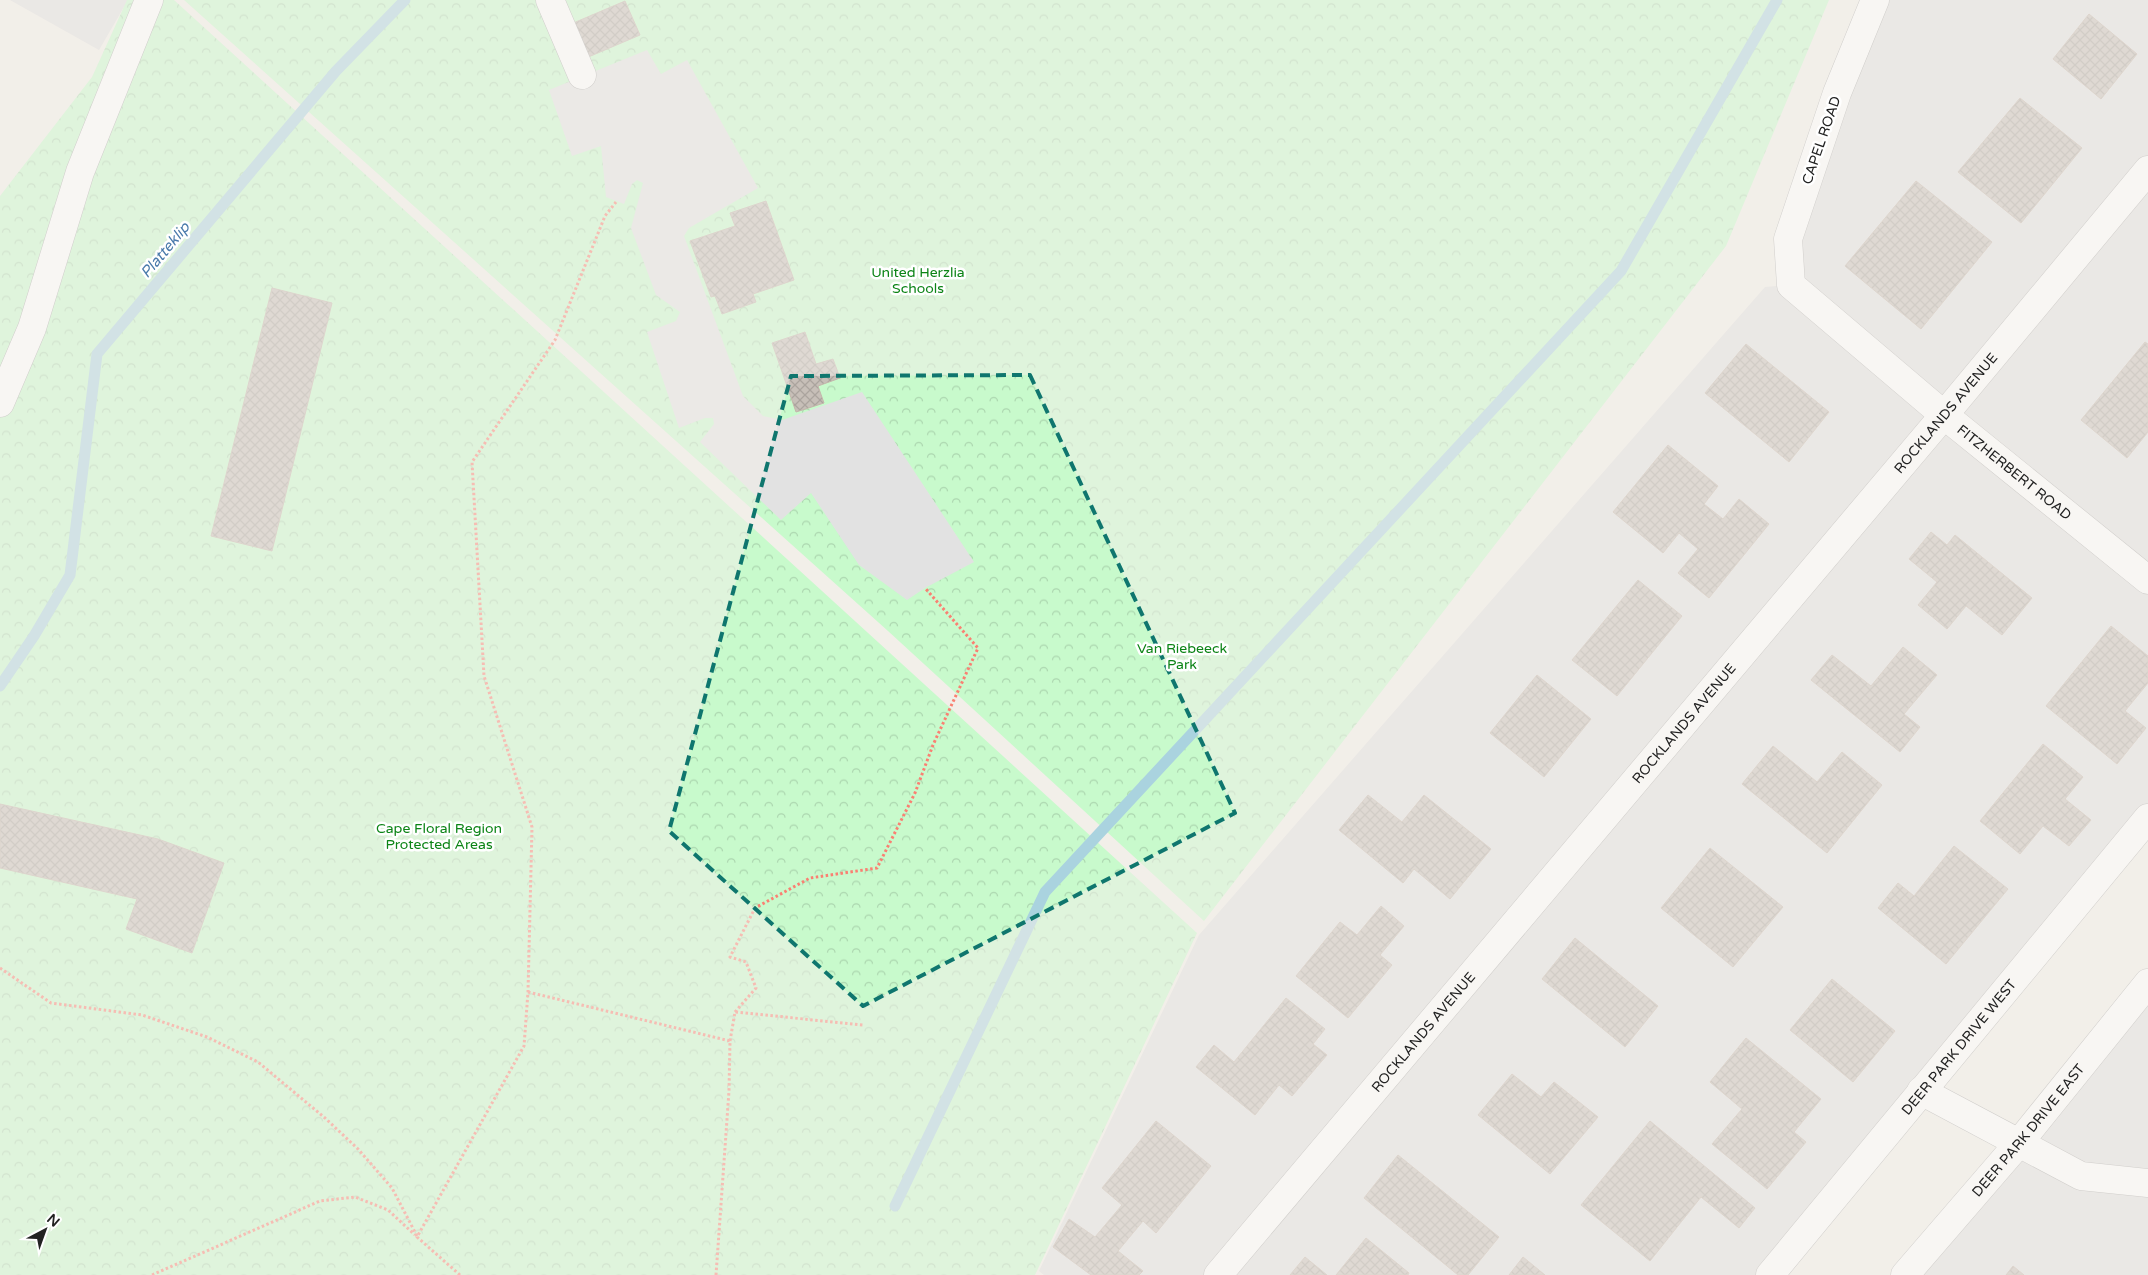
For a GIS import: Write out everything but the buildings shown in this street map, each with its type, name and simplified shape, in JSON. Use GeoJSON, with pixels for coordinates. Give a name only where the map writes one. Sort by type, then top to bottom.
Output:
{"type":"FeatureCollection","features":[{"type":"Feature","properties":{"kind":"street"},"geometry":{"type":"LineString","coordinates":[[0,403],[32,328],[80,172],[149,0]]}},
{"type":"Feature","properties":{"kind":"street"},"geometry":{"type":"LineString","coordinates":[[550,0],[582,75]]}},
{"type":"Feature","properties":{"kind":"street","name":"CAPEL ROAD"},"geometry":{"type":"LineString","coordinates":[[1791,285],[1788,239],[1837,93],[1874,0]]}},
{"type":"Feature","properties":{"kind":"street","name":"ROCKLANDS AVENUE"},"geometry":{"type":"LineString","coordinates":[[1218,1275],[1944,415],[2148,170]]}},
{"type":"Feature","properties":{"kind":"street","name":"FITZHERBERT ROAD"},"geometry":{"type":"LineString","coordinates":[[1791,285],[1944,415],[2148,580]]}},
{"type":"Feature","properties":{"kind":"street","name":"DEER PARK DRIVE WEST"},"geometry":{"type":"LineString","coordinates":[[1770,1275],[2148,818]]}},
{"type":"Feature","properties":{"kind":"street","name":"DEER PARK DRIVE EAST"},"geometry":{"type":"LineString","coordinates":[[1904,1275],[2018,1144],[2148,983]]}},
{"type":"Feature","properties":{"kind":"street"},"geometry":{"type":"LineString","coordinates":[[1921,1091],[2081,1176],[2148,1183]]}},
{"type":"Feature","properties":{"kind":"path"},"geometry":{"type":"LineString","coordinates":[[417,1237],[524,1046],[528,992],[532,827],[484,676],[472,462],[555,340],[605,216],[616,202]]}},
{"type":"Feature","properties":{"kind":"path"},"geometry":{"type":"LineString","coordinates":[[716,1275],[729,1091],[730,1041],[735,1012],[756,988],[746,962],[730,956],[754,908],[810,878],[877,868],[915,794],[933,745],[978,648],[925,588]]}},
{"type":"Feature","properties":{"kind":"path"},"geometry":{"type":"LineString","coordinates":[[0,968],[50,1003],[142,1015],[207,1037],[258,1062],[358,1148],[392,1188],[417,1237]]}},
{"type":"Feature","properties":{"kind":"path"},"geometry":{"type":"LineString","coordinates":[[528,992],[730,1041]]}},
{"type":"Feature","properties":{"kind":"path"},"geometry":{"type":"LineString","coordinates":[[735,1012],[863,1025]]}},
{"type":"Feature","properties":{"kind":"path"},"geometry":{"type":"LineString","coordinates":[[152,1275],[320,1201],[354,1197],[388,1210],[460,1275]]}},
{"type":"Feature","properties":{"kind":"highlighted area"},"geometry":{"type":"Polygon","coordinates":[[[1030,375],[1235,813],[863,1006],[669,831],[791,376],[1030,375]]]}},
{"type":"Feature","properties":{"kind":"shaded area"},"geometry":{"type":"Polygon","coordinates":[[[10,0],[128,0],[99,50],[10,0]]]}},
{"type":"Feature","properties":{"kind":"shaded area"},"geometry":{"type":"Polygon","coordinates":[[[1875,0],[2148,0],[2148,818],[1770,1275],[1044,1275],[1039,1271],[1199,935],[1765,287],[1791,285],[1788,239],[1875,0]]]}},
{"type":"Feature","properties":{"kind":"shaded area"},"geometry":{"type":"Polygon","coordinates":[[[647,50],[661,74],[687,60],[758,188],[689,228],[684,236],[743,396],[763,416],[782,420],[862,392],[974,562],[925,588],[907,600],[859,565],[811,493],[781,520],[700,442],[714,424],[713,418],[705,418],[679,428],[647,332],[676,321],[680,312],[656,295],[631,228],[643,183],[637,180],[632,184],[624,204],[606,197],[601,146],[572,156],[549,90],[647,50]]]}},
{"type":"Feature","properties":{"kind":"shaded area"},"geometry":{"type":"Polygon","coordinates":[[[2148,983],[2148,1275],[1905,1275],[2148,983]]]}},
{"type":"Feature","properties":{"kind":"green space","name":"Cape Floral Region Protected Areas"},"geometry":{"type":"Polygon","coordinates":[[[127,0],[174,0],[1197,933],[1035,1275],[0,1275],[0,196],[92,77],[127,0]]]}},
{"type":"Feature","properties":{"kind":"green space"},"geometry":{"type":"Polygon","coordinates":[[[184,0],[1829,0],[1726,246],[1204,921],[888,631],[184,0]]]}},
{"type":"Feature","properties":{"kind":"waterway","name":"Platteklip"},"geometry":{"type":"LineString","coordinates":[[0,686],[34,636],[70,575],[97,354],[336,71],[405,0]]}},
{"type":"Feature","properties":{"kind":"waterway"},"geometry":{"type":"LineString","coordinates":[[895,1206],[1045,892],[1621,271],[1777,0]]}},
{"type":"Feature","properties":{"kind":"park label","name":"United Herzlia Schools"},"geometry":{"type":"Point","coordinates":[918,280]}},
{"type":"Feature","properties":{"kind":"park label","name":"Van Riebeeck Park"},"geometry":{"type":"Point","coordinates":[1182,656]}}]}
